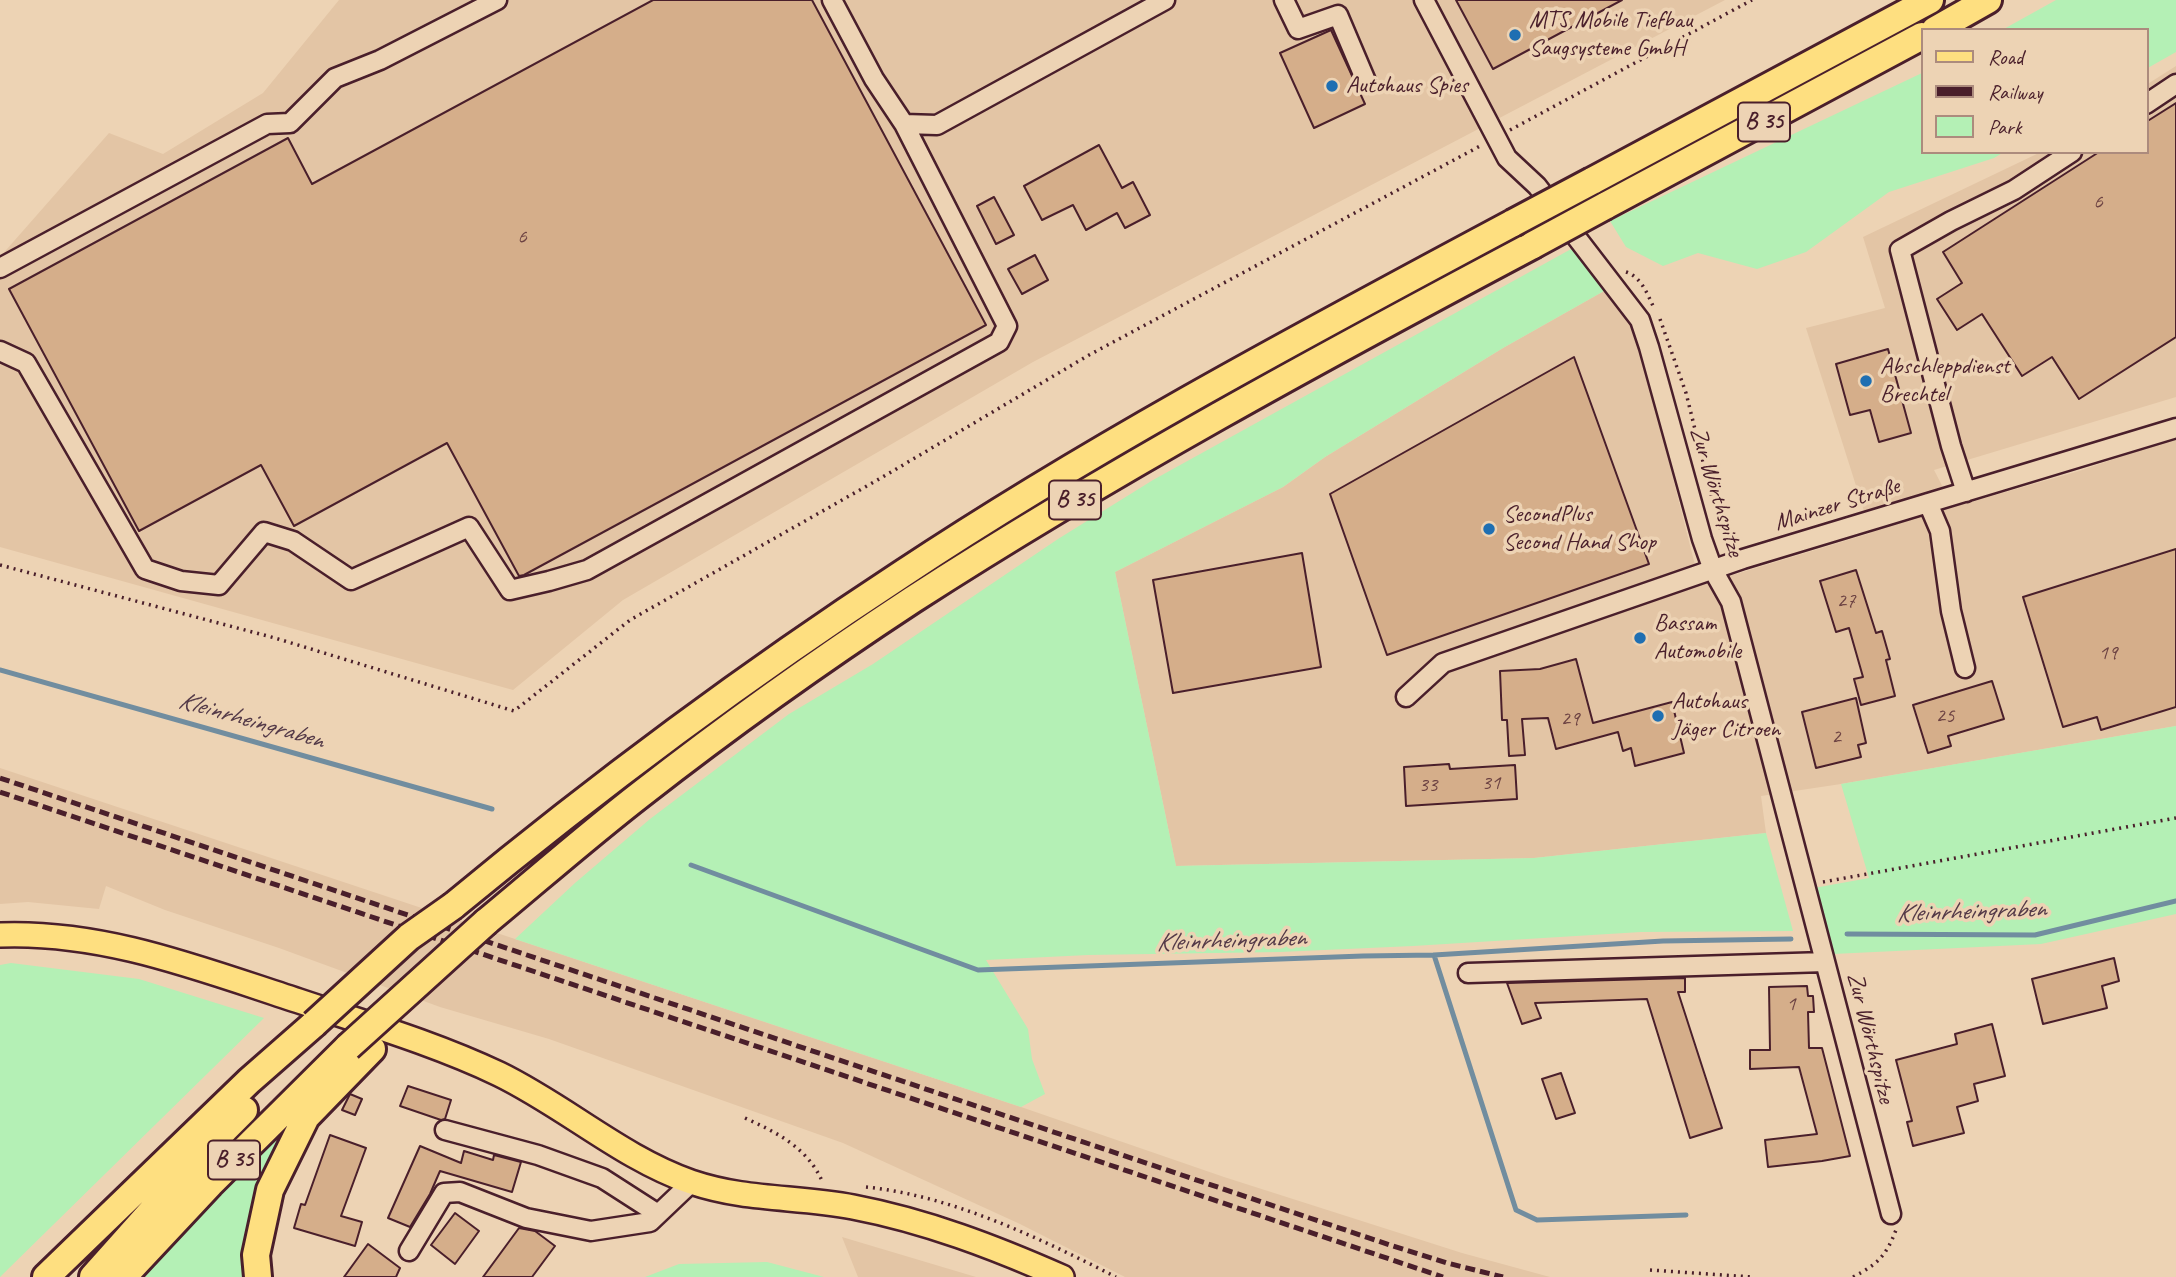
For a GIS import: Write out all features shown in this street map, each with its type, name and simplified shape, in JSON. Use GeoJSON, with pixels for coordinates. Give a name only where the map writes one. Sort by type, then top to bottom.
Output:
{"type":"FeatureCollection","features":[{"type":"Feature","properties":{"kind":"highway","name":"B 35"},"geometry":{"type":"LineString","coordinates":[[320,1028],[419,945],[453,906],[558,820],[756,672],[914,565],[1186,402],[1930,0]]}},
{"type":"Feature","properties":{"kind":"highway"},"geometry":{"type":"LineString","coordinates":[[1938,28],[1987,0]]}},
{"type":"Feature","properties":{"kind":"highway","name":"B 35"},"geometry":{"type":"LineString","coordinates":[[123,1277],[209,1184],[360,1048],[436,966],[486,922],[641,794],[786,687],[912,600],[1202,425],[1920,37]]}},
{"type":"Feature","properties":{"kind":"highway"},"geometry":{"type":"LineString","coordinates":[[46,1277],[249,1081],[320,1028]]}},
{"type":"Feature","properties":{"kind":"highway"},"geometry":{"type":"LineString","coordinates":[[93,1277],[225,1129],[320,1028]]}},
{"type":"Feature","properties":{"kind":"highway"},"geometry":{"type":"LineString","coordinates":[[258,1277],[256,1255],[270,1190],[306,1117],[360,1048]]}},
{"type":"Feature","properties":{"kind":"main road"},"geometry":{"type":"LineString","coordinates":[[0,934],[68,936],[172,960],[440,1048],[501,1075],[641,1159],[692,1182],[719,1191],[828,1202],[922,1222],[977,1240],[1026,1270],[1062,1277]]}},
{"type":"Feature","properties":{"kind":"street"},"geometry":{"type":"LineString","coordinates":[[0,268],[267,124],[290,123],[335,78],[380,60],[497,0]]}},
{"type":"Feature","properties":{"kind":"street"},"geometry":{"type":"LineString","coordinates":[[0,351],[26,363],[145,569],[181,582],[219,585],[264,532],[293,541],[351,580],[469,527],[510,590],[587,570],[999,342],[1007,326],[904,124],[874,79],[832,0]]}},
{"type":"Feature","properties":{"kind":"street"},"geometry":{"type":"LineString","coordinates":[[904,124],[937,125],[1166,0]]}},
{"type":"Feature","properties":{"kind":"street"},"geometry":{"type":"LineString","coordinates":[[1284,0],[1297,29],[1338,15],[1366,81]]}},
{"type":"Feature","properties":{"kind":"street","name":"Zur Wörthspitze"},"geometry":{"type":"LineString","coordinates":[[1423,0],[1507,158],[1537,186],[1640,320],[1702,539],[1713,570],[1731,602],[1891,1214]]}},
{"type":"Feature","properties":{"kind":"street"},"geometry":{"type":"LineString","coordinates":[[2148,103],[2176,84]]}},
{"type":"Feature","properties":{"kind":"street"},"geometry":{"type":"LineString","coordinates":[[1966,492],[1951,446],[1900,250],[2014,190],[2069,154]]}},
{"type":"Feature","properties":{"kind":"street","name":"Mainzer Straße"},"geometry":{"type":"LineString","coordinates":[[1406,696],[1443,663],[1713,570],[2176,428]]}},
{"type":"Feature","properties":{"kind":"street"},"geometry":{"type":"LineString","coordinates":[[1928,503],[1940,531],[1951,611],[1965,668]]}},
{"type":"Feature","properties":{"kind":"street"},"geometry":{"type":"LineString","coordinates":[[1468,973],[1825,961]]}},
{"type":"Feature","properties":{"kind":"street"},"geometry":{"type":"LineString","coordinates":[[445,1130],[538,1155],[602,1178],[658,1214]]}},
{"type":"Feature","properties":{"kind":"street"},"geometry":{"type":"LineString","coordinates":[[409,1251],[444,1193],[460,1192],[526,1218],[591,1231],[650,1222],[692,1182]]}},
{"type":"Feature","properties":{"kind":"path"},"geometry":{"type":"LineString","coordinates":[[0,565],[275,638],[514,711],[630,620],[881,478],[1089,355],[1752,0]]}},
{"type":"Feature","properties":{"kind":"path"},"geometry":{"type":"LineString","coordinates":[[1603,272],[1618,270],[1632,274],[1643,285],[1663,324],[1686,393],[1716,514]]}},
{"type":"Feature","properties":{"kind":"path"},"geometry":{"type":"LineString","coordinates":[[1719,528],[1728,536],[1741,541]]}},
{"type":"Feature","properties":{"kind":"path"},"geometry":{"type":"LineString","coordinates":[[1804,885],[2176,818]]}},
{"type":"Feature","properties":{"kind":"path"},"geometry":{"type":"LineString","coordinates":[[745,1118],[790,1141],[807,1156],[823,1183],[828,1202]]}},
{"type":"Feature","properties":{"kind":"path"},"geometry":{"type":"LineString","coordinates":[[1853,1277],[1871,1268],[1886,1253],[1896,1230],[1891,1214]]}},
{"type":"Feature","properties":{"kind":"path"},"geometry":{"type":"LineString","coordinates":[[1650,1270],[1752,1277]]}},
{"type":"Feature","properties":{"kind":"shaded area"},"geometry":{"type":"Polygon","coordinates":[[[339,0],[1725,0],[1033,362],[623,600],[513,690],[0,547],[0,257],[109,133],[163,154],[263,93],[339,0]]]}},
{"type":"Feature","properties":{"kind":"shaded area"},"geometry":{"type":"Polygon","coordinates":[[[2176,66],[2176,397],[1934,470],[1953,507],[2079,471],[2176,438],[2176,726],[1761,796],[1766,833],[1534,858],[1176,866],[1115,572],[1283,487],[1325,457],[1503,348],[1604,291],[1635,328],[1700,585],[1871,533],[1806,328],[1885,308],[1863,237],[2037,154],[2148,154],[2148,84],[2176,66]]]}},
{"type":"Feature","properties":{"kind":"shaded area"},"geometry":{"type":"Polygon","coordinates":[[[0,768],[1224,1177],[1462,1253],[1550,1277],[1125,1277],[1020,1224],[843,1143],[549,1039],[440,1007],[165,910],[106,886],[99,909],[28,902],[0,904],[0,768]]]}},
{"type":"Feature","properties":{"kind":"shaded area"},"geometry":{"type":"Polygon","coordinates":[[[842,1237],[976,1277],[858,1277],[842,1237]]]}},
{"type":"Feature","properties":{"kind":"green space"},"geometry":{"type":"Polygon","coordinates":[[[2056,0],[2176,0],[2176,52],[2148,68],[2148,28],[2006,28],[2056,0]]]}},
{"type":"Feature","properties":{"kind":"green space"},"geometry":{"type":"Polygon","coordinates":[[[1920,74],[1920,154],[2001,154],[1889,192],[1806,252],[1757,269],[1698,253],[1663,266],[1626,247],[1610,221],[1920,74]]]}},
{"type":"Feature","properties":{"kind":"green space"},"geometry":{"type":"Polygon","coordinates":[[[1573,248],[1604,291],[1503,348],[1325,457],[1283,487],[1115,572],[1176,866],[1534,858],[1766,833],[1793,931],[1641,932],[1280,952],[1088,955],[986,960],[1028,1029],[1032,1059],[1045,1094],[1021,1107],[515,939],[650,819],[789,714],[873,664],[1058,539],[1153,480],[1573,248]]]}},
{"type":"Feature","properties":{"kind":"green space"},"geometry":{"type":"Polygon","coordinates":[[[2176,726],[2176,914],[2041,944],[1833,954],[1814,888],[1869,878],[1841,784],[2176,726]]]}},
{"type":"Feature","properties":{"kind":"green space"},"geometry":{"type":"Polygon","coordinates":[[[11,963],[139,979],[264,1018],[0,1277],[0,965],[11,963]]]}},
{"type":"Feature","properties":{"kind":"green space"},"geometry":{"type":"Polygon","coordinates":[[[295,1115],[247,1277],[140,1277],[295,1115]]]}},
{"type":"Feature","properties":{"kind":"green space"},"geometry":{"type":"Polygon","coordinates":[[[767,1262],[824,1277],[645,1277],[679,1264],[767,1262]]]}},
{"type":"Feature","properties":{"kind":"building"},"geometry":{"type":"Polygon","coordinates":[[[653,0],[812,0],[986,325],[524,575],[519,576],[447,443],[294,526],[261,465],[139,531],[9,289],[288,138],[312,184],[653,0]]]}},
{"type":"Feature","properties":{"kind":"building","name":"MTS Mobile Tiefbau Saugsysteme GmbH"},"geometry":{"type":"Polygon","coordinates":[[[1456,0],[1622,0],[1493,69],[1456,0]]]}},
{"type":"Feature","properties":{"kind":"building"},"geometry":{"type":"Polygon","coordinates":[[[1331,30],[1365,104],[1314,128],[1280,53],[1331,30]]]}},
{"type":"Feature","properties":{"kind":"building"},"geometry":{"type":"Polygon","coordinates":[[[2176,103],[2176,337],[2079,399],[2052,357],[2022,376],[1982,314],[1957,330],[1937,299],[1962,283],[1943,252],[2096,154],[2148,154],[2148,121],[2176,103]]]}},
{"type":"Feature","properties":{"kind":"building"},"geometry":{"type":"Polygon","coordinates":[[[1099,145],[1122,188],[1133,182],[1150,215],[1125,228],[1117,213],[1086,230],[1073,205],[1042,220],[1024,186],[1099,145]]]}},
{"type":"Feature","properties":{"kind":"building"},"geometry":{"type":"Polygon","coordinates":[[[994,197],[1014,235],[996,244],[977,206],[994,197]]]}},
{"type":"Feature","properties":{"kind":"building"},"geometry":{"type":"Polygon","coordinates":[[[1035,255],[1048,280],[1022,294],[1008,269],[1035,255]]]}},
{"type":"Feature","properties":{"kind":"building"},"geometry":{"type":"Polygon","coordinates":[[[1888,349],[1911,433],[1879,442],[1870,410],[1850,415],[1836,364],[1888,349]]]}},
{"type":"Feature","properties":{"kind":"building","name":"SecondPlus Second Hand Shop"},"geometry":{"type":"Polygon","coordinates":[[[1574,357],[1649,564],[1387,655],[1330,494],[1574,357]]]}},
{"type":"Feature","properties":{"kind":"building"},"geometry":{"type":"Polygon","coordinates":[[[2176,549],[2176,707],[2101,730],[2097,717],[2063,727],[2023,597],[2176,549]]]}},
{"type":"Feature","properties":{"kind":"building"},"geometry":{"type":"Polygon","coordinates":[[[1302,553],[1321,667],[1173,693],[1153,580],[1302,553]]]}},
{"type":"Feature","properties":{"kind":"building"},"geometry":{"type":"Polygon","coordinates":[[[1856,570],[1876,633],[1882,631],[1890,659],[1886,660],[1895,696],[1861,705],[1854,679],[1863,677],[1849,628],[1836,632],[1820,581],[1856,570]]]}},
{"type":"Feature","properties":{"kind":"building"},"geometry":{"type":"Polygon","coordinates":[[[1576,659],[1593,723],[1672,702],[1684,753],[1635,766],[1631,748],[1623,751],[1618,732],[1556,749],[1548,718],[1522,719],[1525,755],[1509,756],[1507,720],[1502,720],[1500,671],[1540,669],[1576,659]]]}},
{"type":"Feature","properties":{"kind":"building"},"geometry":{"type":"Polygon","coordinates":[[[1992,681],[2004,719],[1948,736],[1951,746],[1928,753],[1913,705],[1992,681]]]}},
{"type":"Feature","properties":{"kind":"building"},"geometry":{"type":"Polygon","coordinates":[[[1856,698],[1866,743],[1858,745],[1861,757],[1816,768],[1802,712],[1856,698]]]}},
{"type":"Feature","properties":{"kind":"building"},"geometry":{"type":"Polygon","coordinates":[[[1449,764],[1450,769],[1515,765],[1517,799],[1406,806],[1404,767],[1449,764]]]}},
{"type":"Feature","properties":{"kind":"building"},"geometry":{"type":"Polygon","coordinates":[[[2114,958],[2119,981],[2102,986],[2107,1008],[2043,1024],[2032,979],[2114,958]]]}},
{"type":"Feature","properties":{"kind":"building"},"geometry":{"type":"Polygon","coordinates":[[[1685,978],[1685,992],[1678,992],[1722,1128],[1690,1138],[1647,999],[1535,1003],[1541,1018],[1522,1024],[1507,983],[1685,978]]]}},
{"type":"Feature","properties":{"kind":"building"},"geometry":{"type":"Polygon","coordinates":[[[1807,986],[1808,996],[1813,996],[1814,1012],[1808,1012],[1809,1048],[1822,1048],[1850,1156],[1768,1167],[1765,1140],[1817,1134],[1799,1067],[1750,1069],[1750,1050],[1770,1050],[1769,987],[1807,986]]]}},
{"type":"Feature","properties":{"kind":"building"},"geometry":{"type":"Polygon","coordinates":[[[1992,1024],[2005,1076],[1974,1084],[1978,1101],[1957,1107],[1964,1133],[1913,1146],[1907,1122],[1912,1121],[1896,1060],[1957,1044],[1955,1034],[1992,1024]]]}},
{"type":"Feature","properties":{"kind":"building"},"geometry":{"type":"Polygon","coordinates":[[[1561,1073],[1575,1113],[1556,1119],[1542,1079],[1561,1073]]]}},
{"type":"Feature","properties":{"kind":"building"},"geometry":{"type":"Polygon","coordinates":[[[408,1086],[451,1100],[445,1119],[400,1106],[408,1086]]]}},
{"type":"Feature","properties":{"kind":"building"},"geometry":{"type":"Polygon","coordinates":[[[350,1094],[362,1099],[355,1115],[342,1110],[350,1094]]]}},
{"type":"Feature","properties":{"kind":"building"},"geometry":{"type":"Polygon","coordinates":[[[330,1135],[366,1148],[341,1216],[362,1222],[355,1246],[294,1228],[301,1204],[305,1205],[330,1135]]]}},
{"type":"Feature","properties":{"kind":"building"},"geometry":{"type":"Polygon","coordinates":[[[420,1146],[461,1163],[464,1151],[493,1160],[494,1155],[521,1162],[512,1192],[440,1171],[410,1227],[388,1218],[420,1146]]]}},
{"type":"Feature","properties":{"kind":"building"},"geometry":{"type":"Polygon","coordinates":[[[455,1213],[479,1231],[455,1264],[431,1245],[455,1213]]]}},
{"type":"Feature","properties":{"kind":"building"},"geometry":{"type":"Polygon","coordinates":[[[519,1228],[535,1231],[555,1246],[532,1277],[483,1277],[519,1228]]]}},
{"type":"Feature","properties":{"kind":"building"},"geometry":{"type":"Polygon","coordinates":[[[368,1244],[400,1268],[396,1277],[344,1277],[368,1244]]]}},
{"type":"Feature","properties":{"kind":"waterway","name":"Kleinrheingraben"},"geometry":{"type":"LineString","coordinates":[[0,670],[492,809]]}},
{"type":"Feature","properties":{"kind":"waterway","name":"Kleinrheingraben"},"geometry":{"type":"LineString","coordinates":[[691,865],[978,970],[1434,955],[1663,941],[1791,939]]}},
{"type":"Feature","properties":{"kind":"waterway","name":"Kleinrheingraben"},"geometry":{"type":"LineString","coordinates":[[1847,934],[2035,935],[2176,901]]}},
{"type":"Feature","properties":{"kind":"waterway"},"geometry":{"type":"LineString","coordinates":[[1434,955],[1516,1210],[1537,1220],[1686,1215]]}},
{"type":"Feature","properties":{"kind":"railway"},"geometry":{"type":"LineString","coordinates":[[0,778],[1390,1245],[1503,1277]]}},
{"type":"Feature","properties":{"kind":"railway"},"geometry":{"type":"LineString","coordinates":[[0,792],[1443,1277]]}},
{"type":"Feature","properties":{"kind":"place","name":"MTS Mobile Tiefbau Saugsysteme GmbH"},"geometry":{"type":"Point","coordinates":[1515,35]}},
{"type":"Feature","properties":{"kind":"place","name":"Autohaus Spies"},"geometry":{"type":"Point","coordinates":[1332,86]}},
{"type":"Feature","properties":{"kind":"place","name":"Abschleppdienst Brechtel"},"geometry":{"type":"Point","coordinates":[1866,381]}},
{"type":"Feature","properties":{"kind":"place","name":"SecondPlus Second Hand Shop"},"geometry":{"type":"Point","coordinates":[1489,529]}},
{"type":"Feature","properties":{"kind":"place","name":"Bassam Automobile"},"geometry":{"type":"Point","coordinates":[1640,638]}},
{"type":"Feature","properties":{"kind":"place","name":"Autohaus Jäger Citroen"},"geometry":{"type":"Point","coordinates":[1658,716]}}]}
